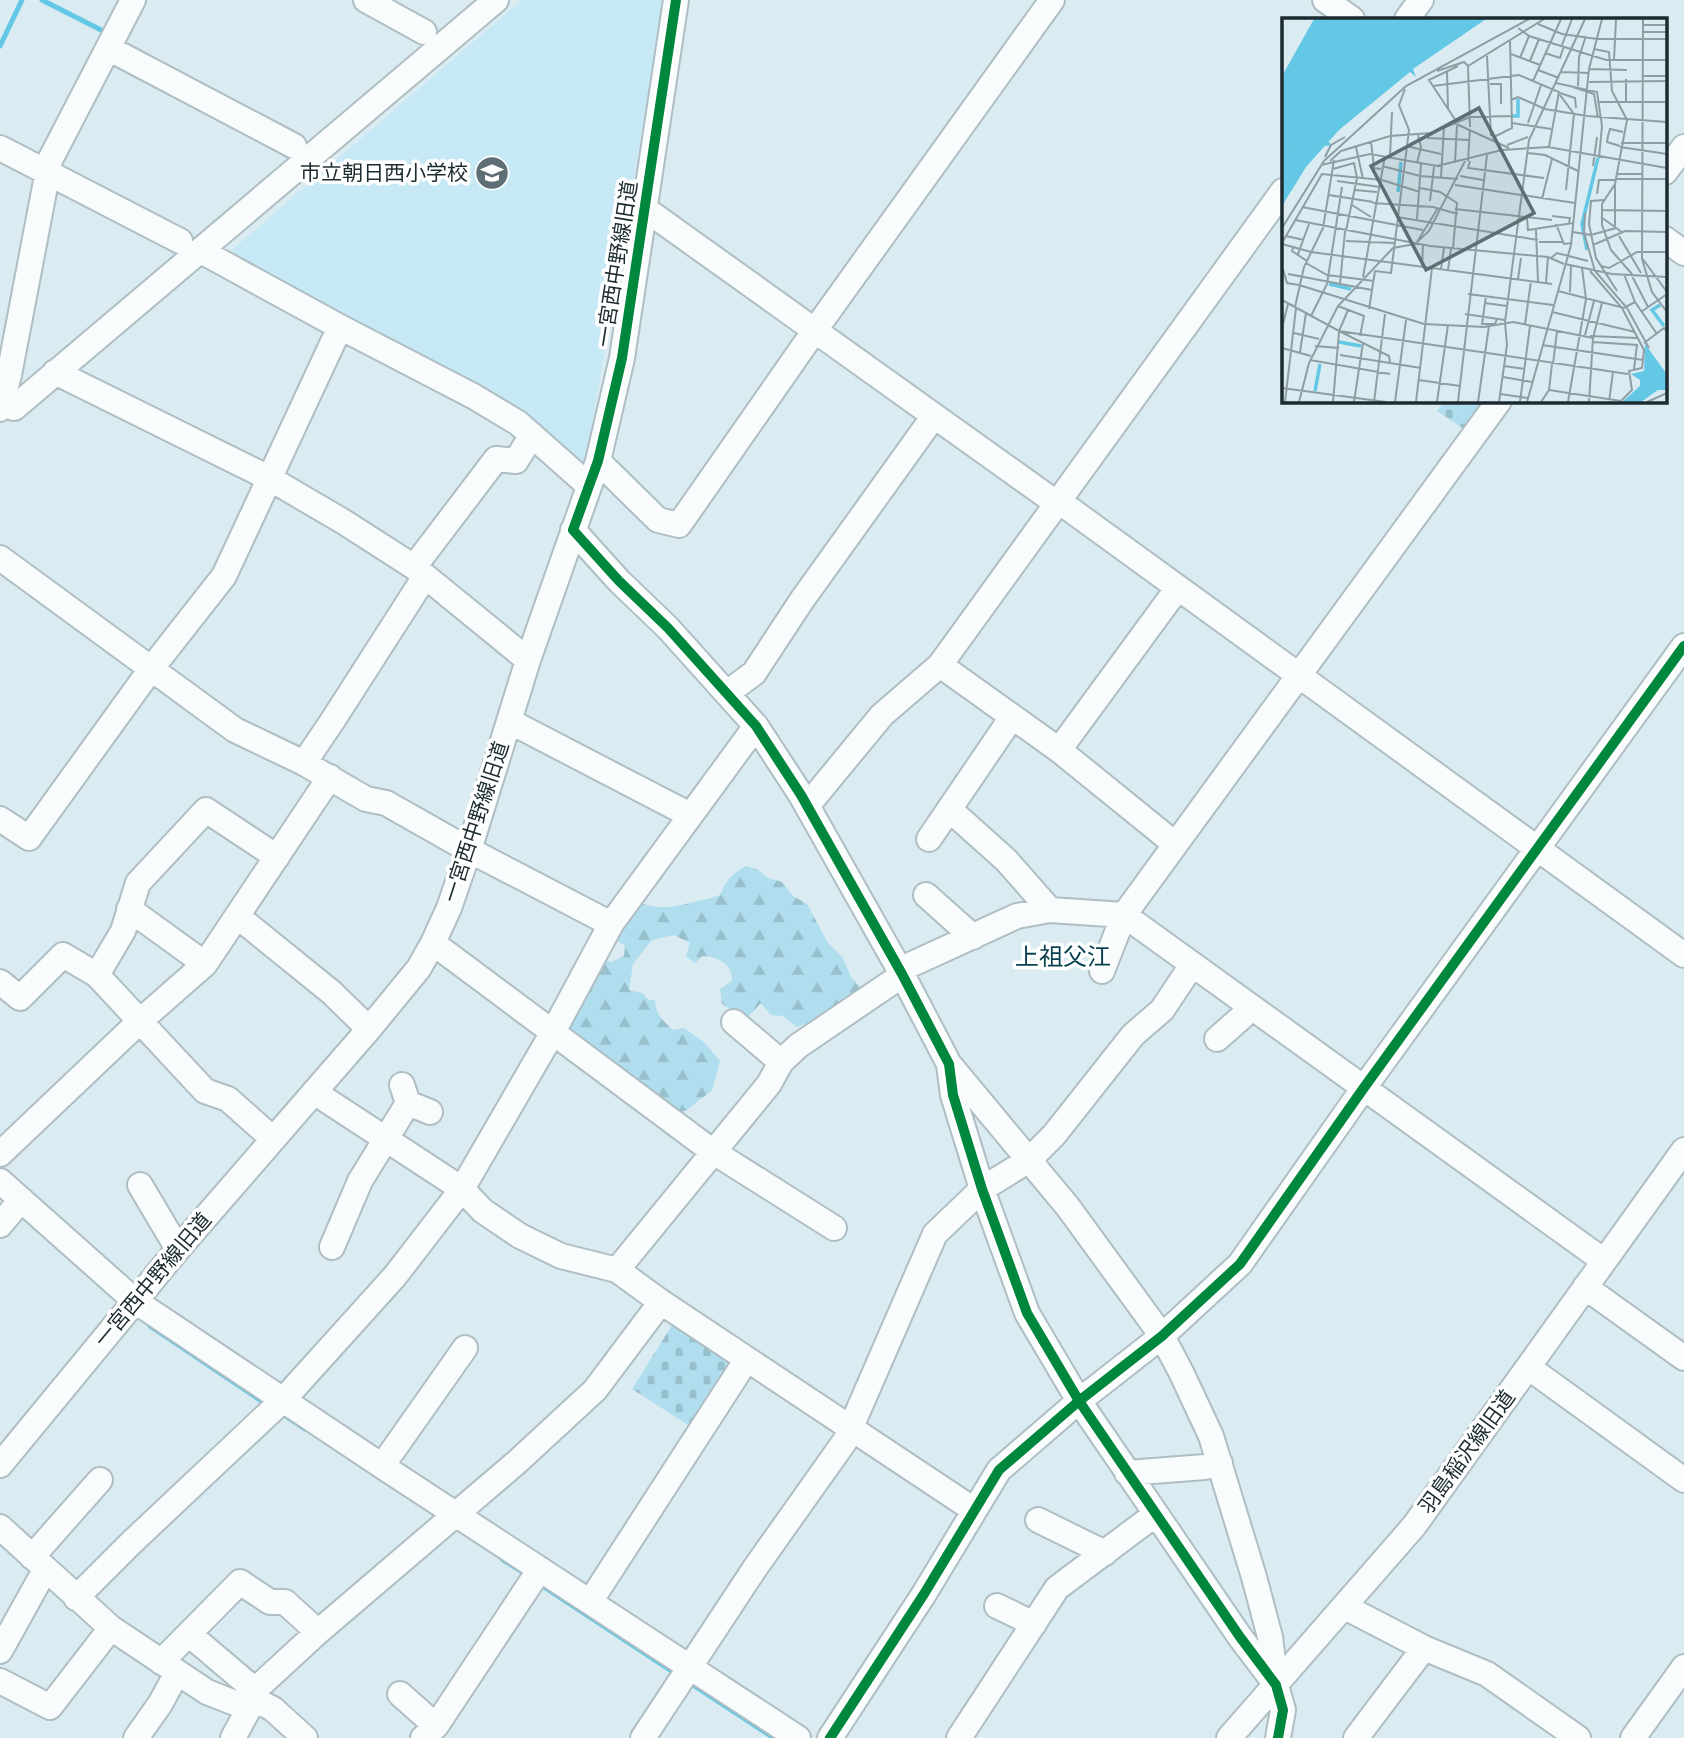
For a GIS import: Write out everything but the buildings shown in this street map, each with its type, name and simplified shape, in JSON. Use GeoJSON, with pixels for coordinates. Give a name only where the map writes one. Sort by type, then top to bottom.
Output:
{"type":"FeatureCollection","features":[{"type":"Feature","properties":{"kind":"street"},"geometry":{"type":"LineString","coordinates":[[5,391],[46,172],[133,0]]}},
{"type":"Feature","properties":{"kind":"street"},"geometry":{"type":"LineString","coordinates":[[366,0],[424,32]]}},
{"type":"Feature","properties":{"kind":"street"},"geometry":{"type":"LineString","coordinates":[[5,391],[55,372],[190,246],[496,0]]}},
{"type":"Feature","properties":{"kind":"street","name":"一宮西中野線旧道"},"geometry":{"type":"LineString","coordinates":[[0,1465],[9,1438],[135,1301],[369,1029],[419,968],[433,943],[449,908],[469,850],[528,660],[598,461],[622,358],[676,0]]}},
{"type":"Feature","properties":{"kind":"street"},"geometry":{"type":"LineString","coordinates":[[598,461],[658,520],[679,525],[1052,0]]}},
{"type":"Feature","properties":{"kind":"street"},"geometry":{"type":"LineString","coordinates":[[1325,0],[1351,18]]}},
{"type":"Feature","properties":{"kind":"street"},"geometry":{"type":"LineString","coordinates":[[1408,18],[1421,0]]}},
{"type":"Feature","properties":{"kind":"street"},"geometry":{"type":"LineString","coordinates":[[108,48],[294,146]]}},
{"type":"Feature","properties":{"kind":"street"},"geometry":{"type":"LineString","coordinates":[[1666,171],[1684,147]]}},
{"type":"Feature","properties":{"kind":"street"},"geometry":{"type":"LineString","coordinates":[[0,148],[473,396],[518,423],[588,485]]}},
{"type":"Feature","properties":{"kind":"street"},"geometry":{"type":"LineString","coordinates":[[807,806],[882,715],[940,665],[1282,192]]}},
{"type":"Feature","properties":{"kind":"street"},"geometry":{"type":"LineString","coordinates":[[645,209],[1052,500],[1060,502],[1684,955]]}},
{"type":"Feature","properties":{"kind":"street"},"geometry":{"type":"LineString","coordinates":[[1666,240],[1684,253]]}},
{"type":"Feature","properties":{"kind":"street"},"geometry":{"type":"LineString","coordinates":[[0,819],[29,838],[88,760],[151,669],[224,576],[340,327]]}},
{"type":"Feature","properties":{"kind":"street"},"geometry":{"type":"LineString","coordinates":[[55,372],[268,478],[344,522],[419,573],[528,660]]}},
{"type":"Feature","properties":{"kind":"street"},"geometry":{"type":"LineString","coordinates":[[1102,971],[1124,915],[1498,402]]}},
{"type":"Feature","properties":{"kind":"street"},"geometry":{"type":"LineString","coordinates":[[727,693],[754,673],[802,600],[934,416]]}},
{"type":"Feature","properties":{"kind":"street"},"geometry":{"type":"LineString","coordinates":[[304,763],[333,720],[419,573],[496,459],[516,461],[532,435]]}},
{"type":"Feature","properties":{"kind":"street"},"geometry":{"type":"LineString","coordinates":[[573,530],[619,581],[668,628],[756,726],[807,806],[902,974],[949,1064],[1068,1206],[1162,1336],[1211,1436],[1220,1463],[1270,1637],[1276,1685],[1283,1710],[1278,1738]]}},
{"type":"Feature","properties":{"kind":"street"},"geometry":{"type":"LineString","coordinates":[[0,558],[235,730],[304,763],[366,799],[386,803],[611,924]]}},
{"type":"Feature","properties":{"kind":"street"},"geometry":{"type":"LineString","coordinates":[[1059,750],[1177,589]]}},
{"type":"Feature","properties":{"kind":"street"},"geometry":{"type":"LineString","coordinates":[[830,1738],[999,1470],[1079,1401],[1162,1336],[1240,1264],[1363,1088],[1684,646]]}},
{"type":"Feature","properties":{"kind":"street"},"geometry":{"type":"LineString","coordinates":[[940,665],[1059,750],[1175,844]]}},
{"type":"Feature","properties":{"kind":"street"},"geometry":{"type":"LineString","coordinates":[[929,839],[1012,717]]}},
{"type":"Feature","properties":{"kind":"street"},"geometry":{"type":"LineString","coordinates":[[509,721],[690,815]]}},
{"type":"Feature","properties":{"kind":"street"},"geometry":{"type":"LineString","coordinates":[[76,1598],[284,1399],[394,1276],[463,1189],[611,924],[756,726]]}},
{"type":"Feature","properties":{"kind":"street"},"geometry":{"type":"LineString","coordinates":[[0,1154],[139,1022],[205,964],[330,777]]}},
{"type":"Feature","properties":{"kind":"street"},"geometry":{"type":"LineString","coordinates":[[949,809],[1006,860],[1050,910]]}},
{"type":"Feature","properties":{"kind":"street"},"geometry":{"type":"LineString","coordinates":[[97,975],[123,931],[138,883],[206,810],[277,857]]}},
{"type":"Feature","properties":{"kind":"street"},"geometry":{"type":"LineString","coordinates":[[926,895],[973,937]]}},
{"type":"Feature","properties":{"kind":"street"},"geometry":{"type":"LineString","coordinates":[[129,908],[205,964]]}},
{"type":"Feature","properties":{"kind":"street"},"geometry":{"type":"LineString","coordinates":[[617,1269],[769,1084],[781,1062],[798,1046],[902,974],[910,965],[1017,916],[1050,910],[1124,915],[1604,1261]]}},
{"type":"Feature","properties":{"kind":"street"},"geometry":{"type":"LineString","coordinates":[[237,916],[331,992],[369,1029]]}},
{"type":"Feature","properties":{"kind":"street"},"geometry":{"type":"LineString","coordinates":[[433,943],[712,1151],[834,1228]]}},
{"type":"Feature","properties":{"kind":"street"},"geometry":{"type":"LineString","coordinates":[[0,982],[20,998],[63,955],[97,975],[205,1091],[228,1099],[272,1139]]}},
{"type":"Feature","properties":{"kind":"street"},"geometry":{"type":"LineString","coordinates":[[643,1738],[755,1568],[845,1441],[935,1234],[982,1189],[1029,1160],[1054,1135],[1133,1035],[1162,1010],[1192,965]]}},
{"type":"Feature","properties":{"kind":"street"},"geometry":{"type":"LineString","coordinates":[[1217,1039],[1252,1008]]}},
{"type":"Feature","properties":{"kind":"street"},"geometry":{"type":"LineString","coordinates":[[734,1022],[781,1062]]}},
{"type":"Feature","properties":{"kind":"street"},"geometry":{"type":"LineString","coordinates":[[949,1064],[953,1095],[982,1189],[1027,1313],[1079,1401],[1127,1473],[1276,1685]]}},
{"type":"Feature","properties":{"kind":"street"},"geometry":{"type":"LineString","coordinates":[[314,1092],[463,1189],[483,1210],[520,1236],[561,1256],[617,1269],[661,1302],[974,1510]]}},
{"type":"Feature","properties":{"kind":"street"},"geometry":{"type":"LineString","coordinates":[[332,1247],[360,1181],[413,1100]]}},
{"type":"Feature","properties":{"kind":"street","name":"羽島稲沢線旧道"},"geometry":{"type":"LineString","coordinates":[[1229,1738],[1414,1527],[1684,1150]]}},
{"type":"Feature","properties":{"kind":"street"},"geometry":{"type":"LineString","coordinates":[[0,1181],[135,1301],[454,1514],[799,1738]]}},
{"type":"Feature","properties":{"kind":"street"},"geometry":{"type":"LineString","coordinates":[[140,1185],[178,1249]]}},
{"type":"Feature","properties":{"kind":"street"},"geometry":{"type":"LineString","coordinates":[[0,1225],[20,1201]]}},
{"type":"Feature","properties":{"kind":"street"},"geometry":{"type":"LineString","coordinates":[[1585,1287],[1684,1358]]}},
{"type":"Feature","properties":{"kind":"street"},"geometry":{"type":"LineString","coordinates":[[233,1738],[255,1694],[318,1632],[517,1462],[595,1390],[661,1302]]}},
{"type":"Feature","properties":{"kind":"street"},"geometry":{"type":"LineString","coordinates":[[382,1466],[465,1348]]}},
{"type":"Feature","properties":{"kind":"street"},"geometry":{"type":"LineString","coordinates":[[590,1602],[747,1359]]}},
{"type":"Feature","properties":{"kind":"street"},"geometry":{"type":"LineString","coordinates":[[1528,1367],[1684,1480]]}},
{"type":"Feature","properties":{"kind":"street"},"geometry":{"type":"LineString","coordinates":[[1127,1473],[1205,1467],[1220,1463]]}},
{"type":"Feature","properties":{"kind":"street"},"geometry":{"type":"LineString","coordinates":[[0,1651],[38,1563],[100,1480]]}},
{"type":"Feature","properties":{"kind":"street"},"geometry":{"type":"LineString","coordinates":[[959,1738],[1057,1588],[1156,1514]]}},
{"type":"Feature","properties":{"kind":"street"},"geometry":{"type":"LineString","coordinates":[[1038,1520],[1105,1553]]}},
{"type":"Feature","properties":{"kind":"street"},"geometry":{"type":"LineString","coordinates":[[0,1527],[111,1628],[169,1668],[207,1692],[235,1703],[255,1694]]}},
{"type":"Feature","properties":{"kind":"street"},"geometry":{"type":"LineString","coordinates":[[400,1694],[429,1732],[540,1569]]}},
{"type":"Feature","properties":{"kind":"street"},"geometry":{"type":"LineString","coordinates":[[136,1738],[160,1704],[169,1668],[190,1635],[240,1582],[270,1602],[285,1602],[318,1632]]}},
{"type":"Feature","properties":{"kind":"street"},"geometry":{"type":"LineString","coordinates":[[997,1606],[1034,1624]]}},
{"type":"Feature","properties":{"kind":"street"},"geometry":{"type":"LineString","coordinates":[[1345,1607],[1424,1648],[1487,1674],[1578,1738]]}},
{"type":"Feature","properties":{"kind":"street"},"geometry":{"type":"LineString","coordinates":[[0,1681],[50,1707],[111,1628]]}},
{"type":"Feature","properties":{"kind":"street"},"geometry":{"type":"LineString","coordinates":[[190,1635],[306,1738]]}},
{"type":"Feature","properties":{"kind":"street"},"geometry":{"type":"LineString","coordinates":[[1356,1738],[1424,1648]]}},
{"type":"Feature","properties":{"kind":"street"},"geometry":{"type":"LineString","coordinates":[[1633,1738],[1684,1667]]}},
{"type":"Feature","properties":{"kind":"shaded area"},"geometry":{"type":"Polygon","coordinates":[[[522,0],[664,0],[586,460],[573,461],[226,255],[522,0]]]}},
{"type":"Feature","properties":{"kind":"green space"},"geometry":{"type":"Polygon","coordinates":[[[1444,402],[1484,402],[1464,429],[1437,411],[1444,402]]]}},
{"type":"Feature","properties":{"kind":"green space"},"geometry":{"type":"Polygon","coordinates":[[[746,866],[782,882],[793,896],[807,904],[828,943],[843,958],[851,977],[861,989],[813,1021],[797,1027],[783,1016],[771,1015],[761,1003],[746,1019],[722,1004],[720,989],[732,981],[727,966],[714,958],[703,956],[695,963],[686,956],[690,943],[674,935],[652,940],[633,964],[629,990],[642,993],[649,1000],[655,1000],[658,1013],[673,1030],[684,1028],[705,1043],[720,1061],[712,1090],[687,1110],[675,1114],[566,1038],[564,1003],[593,958],[611,962],[624,956],[625,946],[615,939],[641,903],[669,907],[720,895],[730,878],[746,866]]]}},
{"type":"Feature","properties":{"kind":"green space"},"geometry":{"type":"Polygon","coordinates":[[[676,1319],[743,1363],[693,1428],[632,1389],[676,1319]]]}},
{"type":"Feature","properties":{"kind":"waterway"},"geometry":{"type":"LineString","coordinates":[[0,46],[22,0]]}},
{"type":"Feature","properties":{"kind":"waterway"},"geometry":{"type":"LineString","coordinates":[[42,0],[107,33]]}},
{"type":"Feature","properties":{"kind":"waterway"},"geometry":{"type":"LineString","coordinates":[[150,1326],[266,1404]]}},
{"type":"Feature","properties":{"kind":"waterway"},"geometry":{"type":"LineString","coordinates":[[281,1413],[305,1429]]}},
{"type":"Feature","properties":{"kind":"waterway"},"geometry":{"type":"LineString","coordinates":[[503,1560],[527,1575]]}},
{"type":"Feature","properties":{"kind":"waterway"},"geometry":{"type":"LineString","coordinates":[[538,1583],[676,1674]]}},
{"type":"Feature","properties":{"kind":"waterway"},"geometry":{"type":"LineString","coordinates":[[687,1681],[774,1738]]}},
{"type":"Feature","properties":{"kind":"cycle path"},"geometry":{"type":"LineString","coordinates":[[676,0],[622,358],[598,461],[573,530],[619,581],[668,628],[756,726],[801,795],[902,974],[949,1064],[953,1095],[982,1189],[1027,1313],[1079,1401],[1240,1637],[1276,1685],[1283,1710],[1278,1738]]}},
{"type":"Feature","properties":{"kind":"cycle path"},"geometry":{"type":"LineString","coordinates":[[830,1738],[924,1594],[999,1470],[1079,1401],[1162,1336],[1240,1264],[1363,1089],[1684,646]]}},
{"type":"Feature","properties":{"kind":"place","name":"市立朝日西小学校"},"geometry":{"type":"Point","coordinates":[492,173]}},
{"type":"Feature","properties":{"kind":"district","name":"上祖父江"},"geometry":{"type":"Point","coordinates":[1063,957]}}]}
